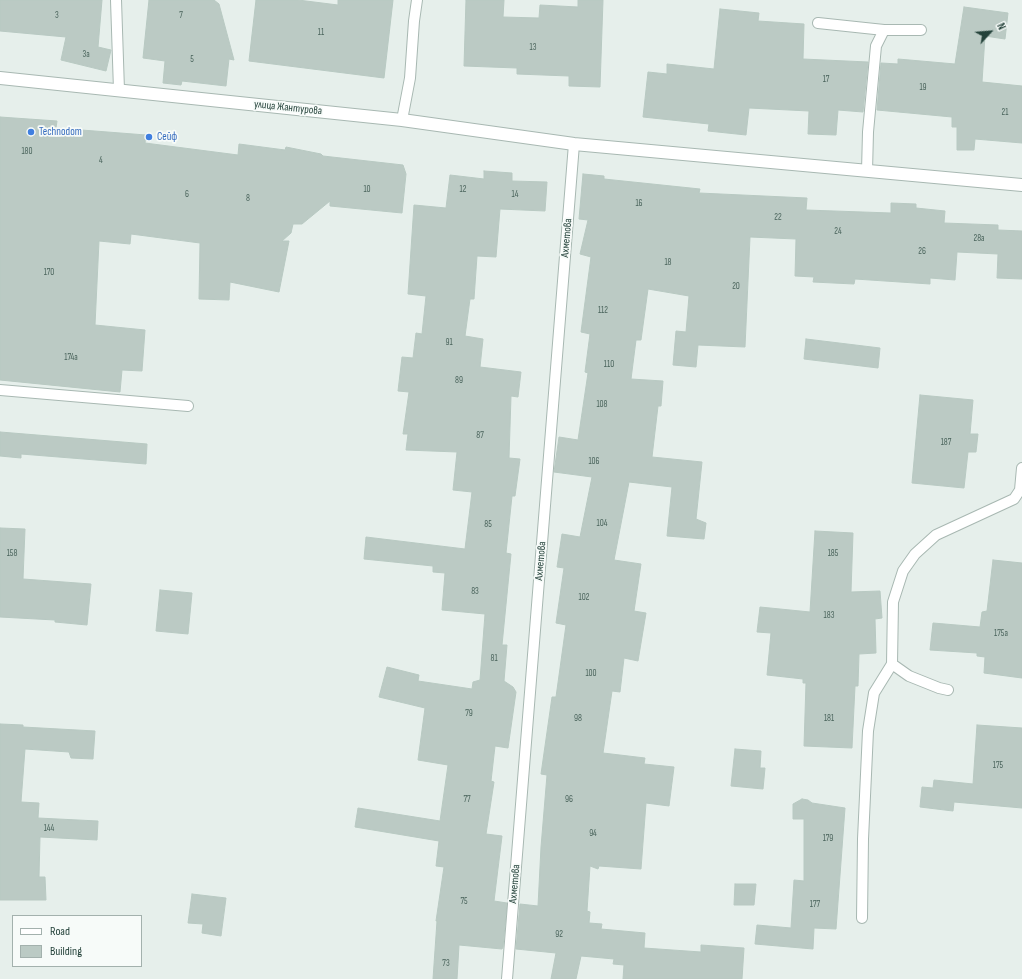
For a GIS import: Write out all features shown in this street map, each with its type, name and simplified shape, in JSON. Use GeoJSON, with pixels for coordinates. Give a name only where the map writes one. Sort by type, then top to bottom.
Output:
{"type":"FeatureCollection","features":[{"type":"Feature","properties":{"kind":"street","name":"улица Жантурова"},"geometry":{"type":"LineString","coordinates":[[0,78],[402,120],[574,144],[1022,185]]}},
{"type":"Feature","properties":{"kind":"lane"},"geometry":{"type":"LineString","coordinates":[[116,0],[119,90]]}},
{"type":"Feature","properties":{"kind":"lane"},"geometry":{"type":"LineString","coordinates":[[402,120],[410,78],[417,0]]}},
{"type":"Feature","properties":{"kind":"lane"},"geometry":{"type":"LineString","coordinates":[[818,23],[884,30],[921,30]]}},
{"type":"Feature","properties":{"kind":"lane"},"geometry":{"type":"LineString","coordinates":[[867,171],[868,132],[876,46],[884,30]]}},
{"type":"Feature","properties":{"kind":"lane","name":"Ахметова"},"geometry":{"type":"LineString","coordinates":[[507,979],[574,144]]}},
{"type":"Feature","properties":{"kind":"lane"},"geometry":{"type":"LineString","coordinates":[[0,390],[188,406]]}},
{"type":"Feature","properties":{"kind":"lane"},"geometry":{"type":"LineString","coordinates":[[862,918],[862,839],[868,731],[874,693],[892,664],[893,602],[903,571],[915,554],[936,535],[1014,499],[1020,490],[1022,468]]}},
{"type":"Feature","properties":{"kind":"lane"},"geometry":{"type":"LineString","coordinates":[[892,664],[909,676],[948,690]]}},
{"type":"Feature","properties":{"kind":"building"},"geometry":{"type":"Polygon","coordinates":[[[0,0],[102,0],[98,47],[111,50],[106,71],[61,60],[66,37],[0,31],[0,0]]]}},
{"type":"Feature","properties":{"kind":"building"},"geometry":{"type":"Polygon","coordinates":[[[149,0],[214,0],[219,4],[234,60],[229,59],[226,86],[182,81],[181,85],[163,83],[165,61],[143,58],[149,0]]]}},
{"type":"Feature","properties":{"kind":"building"},"geometry":{"type":"Polygon","coordinates":[[[256,0],[298,0],[338,5],[338,0],[393,0],[384,78],[249,61],[256,0]]]}},
{"type":"Feature","properties":{"kind":"building"},"geometry":{"type":"Polygon","coordinates":[[[466,0],[504,0],[503,17],[539,18],[540,5],[578,7],[578,0],[603,0],[600,87],[569,86],[569,76],[517,74],[517,68],[464,66],[466,0]]]}},
{"type":"Feature","properties":{"kind":"building"},"geometry":{"type":"Polygon","coordinates":[[[964,7],[1008,13],[1005,39],[985,36],[982,82],[1022,86],[1022,143],[975,139],[974,150],[957,150],[957,127],[952,127],[952,117],[877,110],[881,63],[898,64],[898,59],[955,64],[964,7]]]}},
{"type":"Feature","properties":{"kind":"building"},"geometry":{"type":"Polygon","coordinates":[[[720,9],[759,13],[758,21],[804,24],[803,59],[868,62],[863,112],[838,110],[836,135],[808,134],[809,111],[749,108],[746,135],[708,131],[709,124],[643,117],[648,72],[667,74],[667,64],[714,69],[720,9]]]}},
{"type":"Feature","properties":{"kind":"building"},"geometry":{"type":"Polygon","coordinates":[[[0,117],[57,121],[56,128],[146,135],[145,143],[238,155],[239,144],[285,150],[286,147],[321,154],[323,156],[403,165],[406,174],[402,213],[330,206],[330,201],[302,224],[293,224],[291,233],[282,241],[289,241],[279,292],[230,282],[229,300],[199,299],[200,243],[131,234],[130,244],[99,241],[95,325],[145,330],[142,371],[122,370],[120,392],[0,380],[0,117]]]}},
{"type":"Feature","properties":{"kind":"building"},"geometry":{"type":"Polygon","coordinates":[[[484,171],[512,173],[512,181],[547,182],[545,211],[500,209],[496,257],[477,256],[474,299],[470,299],[465,336],[483,339],[480,367],[521,372],[518,397],[511,396],[509,458],[520,459],[515,496],[512,496],[506,553],[511,554],[502,645],[507,645],[504,681],[513,687],[516,692],[508,748],[495,746],[491,781],[494,782],[486,834],[502,836],[494,901],[507,903],[502,949],[459,945],[457,979],[433,979],[436,921],[444,867],[436,866],[439,841],[355,827],[358,808],[440,821],[448,765],[418,760],[425,708],[379,697],[387,667],[419,675],[418,681],[472,689],[473,682],[480,680],[485,614],[442,610],[445,573],[433,572],[433,566],[364,559],[366,537],[465,549],[472,492],[453,490],[457,452],[406,450],[408,434],[403,434],[409,392],[398,391],[402,357],[413,358],[416,333],[422,334],[426,296],[408,294],[414,205],[446,208],[450,175],[484,179],[484,171]]]}},
{"type":"Feature","properties":{"kind":"building"},"geometry":{"type":"Polygon","coordinates":[[[583,174],[604,176],[604,179],[700,189],[699,193],[807,198],[806,210],[891,213],[891,203],[916,204],[916,208],[945,211],[944,223],[998,225],[998,230],[1022,231],[1022,279],[997,278],[998,254],[957,252],[955,280],[930,278],[930,284],[855,279],[854,284],[813,282],[814,277],[795,276],[796,239],[750,237],[745,347],[698,345],[696,367],[673,365],[676,331],[686,332],[689,296],[648,289],[641,340],[636,340],[631,379],[663,381],[661,406],[658,406],[652,457],[702,462],[696,519],[706,523],[704,539],[667,536],[672,487],[629,482],[614,560],[641,564],[634,611],[646,613],[638,661],[624,658],[620,692],[612,691],[603,753],[645,758],[644,764],[674,767],[669,806],[646,803],[641,869],[599,866],[598,869],[590,866],[587,911],[590,912],[589,923],[602,924],[601,929],[645,933],[644,948],[701,952],[701,945],[744,948],[742,979],[623,979],[624,965],[613,964],[614,959],[581,956],[576,979],[551,979],[556,953],[516,949],[520,904],[538,906],[547,775],[541,774],[552,697],[556,697],[566,625],[556,623],[564,568],[557,567],[562,534],[580,537],[592,477],[554,472],[559,437],[578,440],[588,373],[585,372],[590,334],[581,332],[591,257],[580,254],[588,220],[579,219],[583,174]]]}},
{"type":"Feature","properties":{"kind":"building"},"geometry":{"type":"Polygon","coordinates":[[[806,339],[880,348],[878,368],[804,359],[806,339]]]}},
{"type":"Feature","properties":{"kind":"building"},"geometry":{"type":"Polygon","coordinates":[[[920,395],[973,400],[970,434],[978,434],[976,452],[968,452],[964,488],[912,483],[920,395]]]}},
{"type":"Feature","properties":{"kind":"building"},"geometry":{"type":"Polygon","coordinates":[[[0,432],[147,444],[146,464],[21,454],[21,458],[0,456],[0,432]]]}},
{"type":"Feature","properties":{"kind":"building"},"geometry":{"type":"Polygon","coordinates":[[[0,528],[25,529],[23,579],[91,584],[87,625],[55,622],[55,620],[0,617],[0,528]]]}},
{"type":"Feature","properties":{"kind":"building"},"geometry":{"type":"Polygon","coordinates":[[[815,531],[853,533],[851,592],[880,591],[882,618],[875,619],[876,653],[859,654],[858,686],[855,686],[852,748],[804,746],[806,683],[803,683],[803,679],[767,675],[771,633],[757,632],[760,607],[810,612],[815,531]]]}},
{"type":"Feature","properties":{"kind":"building"},"geometry":{"type":"Polygon","coordinates":[[[993,560],[1022,563],[1022,678],[984,673],[985,657],[977,656],[977,653],[930,650],[933,623],[980,627],[982,612],[987,611],[993,560]]]}},
{"type":"Feature","properties":{"kind":"building"},"geometry":{"type":"Polygon","coordinates":[[[160,590],[192,593],[188,634],[156,631],[160,590]]]}},
{"type":"Feature","properties":{"kind":"building"},"geometry":{"type":"Polygon","coordinates":[[[0,724],[23,725],[23,727],[95,731],[93,759],[71,758],[69,752],[25,749],[21,802],[39,803],[38,818],[98,821],[97,840],[40,837],[39,877],[45,877],[46,900],[0,900],[0,724]]]}},
{"type":"Feature","properties":{"kind":"building"},"geometry":{"type":"Polygon","coordinates":[[[977,725],[1022,728],[1022,808],[954,802],[953,811],[920,807],[922,787],[933,788],[934,780],[973,784],[977,725]]]}},
{"type":"Feature","properties":{"kind":"building"},"geometry":{"type":"Polygon","coordinates":[[[735,749],[761,751],[760,768],[765,768],[763,789],[731,786],[735,749]]]}},
{"type":"Feature","properties":{"kind":"building"},"geometry":{"type":"Polygon","coordinates":[[[802,799],[808,800],[812,803],[845,808],[836,929],[814,928],[813,949],[755,944],[757,925],[791,928],[794,880],[804,881],[804,819],[793,819],[793,804],[802,799]]]}},
{"type":"Feature","properties":{"kind":"building"},"geometry":{"type":"Polygon","coordinates":[[[735,884],[756,884],[754,905],[734,905],[735,884]]]}},
{"type":"Feature","properties":{"kind":"building"},"geometry":{"type":"Polygon","coordinates":[[[192,894],[226,898],[221,936],[202,933],[203,924],[188,923],[192,894]]]}},
{"type":"Feature","properties":{"kind":"place","name":"Technodom"},"geometry":{"type":"Point","coordinates":[31,132]}},
{"type":"Feature","properties":{"kind":"place","name":"Сейф"},"geometry":{"type":"Point","coordinates":[149,137]}}]}
